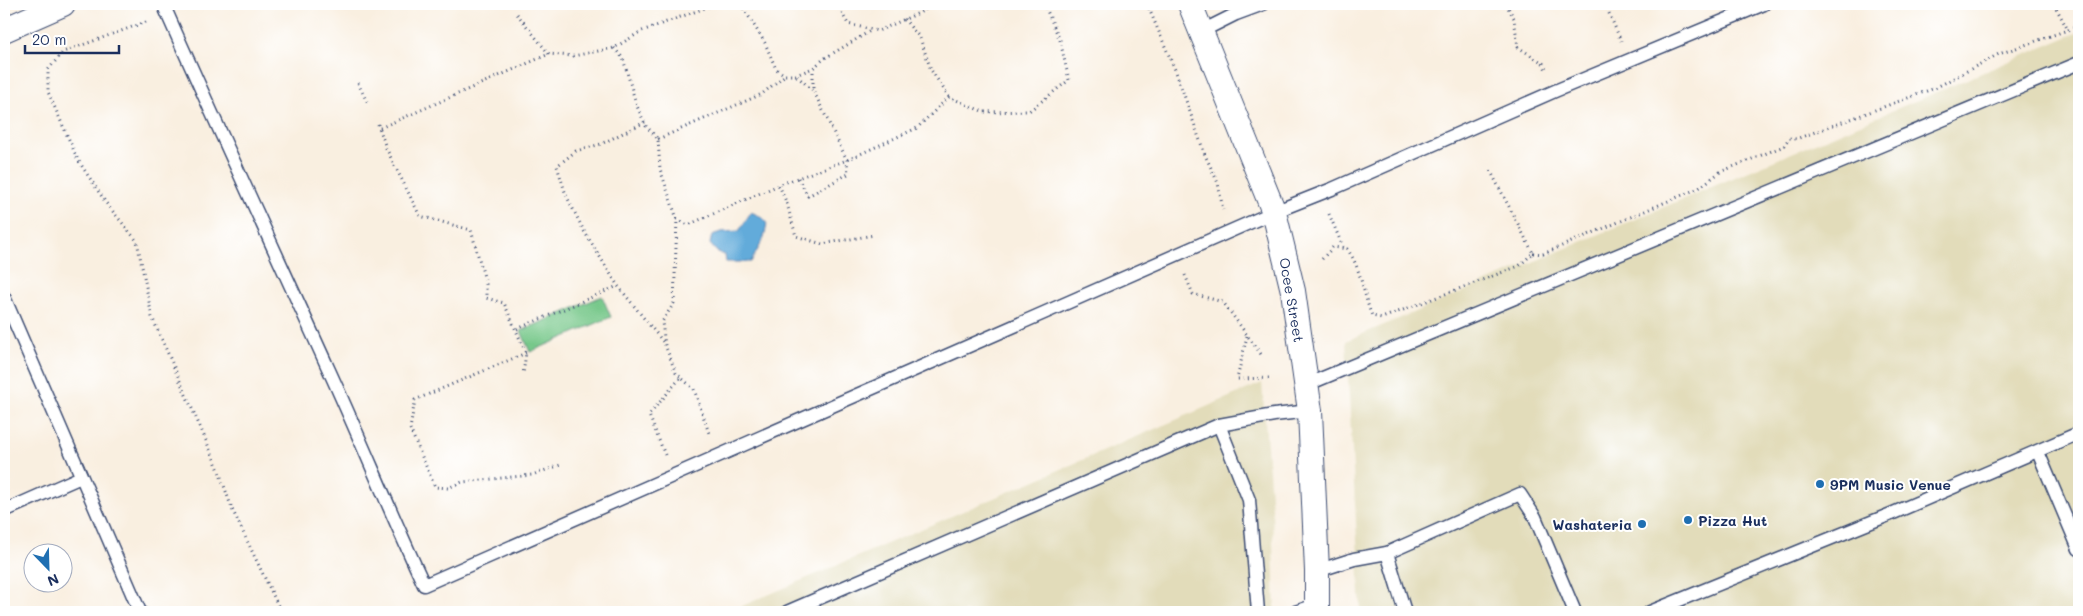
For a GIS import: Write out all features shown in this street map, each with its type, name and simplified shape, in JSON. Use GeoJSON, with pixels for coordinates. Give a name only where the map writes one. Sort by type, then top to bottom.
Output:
{"type":"FeatureCollection","features":[{"type":"Feature","properties":{"kind":"street"},"geometry":{"type":"LineString","coordinates":[[4,30],[63,4]]}},
{"type":"Feature","properties":{"kind":"street","name":"Ocee Street"},"geometry":{"type":"LineString","coordinates":[[1190,4],[1274,212],[1293,291],[1310,411],[1317,571],[1309,610]]}},
{"type":"Feature","properties":{"kind":"lane"},"geometry":{"type":"LineString","coordinates":[[1202,32],[1236,14],[1263,4]]}},
{"type":"Feature","properties":{"kind":"lane"},"geometry":{"type":"LineString","coordinates":[[166,10],[424,585],[1274,212],[1321,194],[1555,91],[1764,4]]}},
{"type":"Feature","properties":{"kind":"lane"},"geometry":{"type":"LineString","coordinates":[[1306,385],[2079,63]]}},
{"type":"Feature","properties":{"kind":"lane"},"geometry":{"type":"LineString","coordinates":[[4,297],[140,612]]}},
{"type":"Feature","properties":{"kind":"lane"},"geometry":{"type":"LineString","coordinates":[[787,612],[1220,425],[1274,415],[1310,411]]}},
{"type":"Feature","properties":{"kind":"lane"},"geometry":{"type":"LineString","coordinates":[[1220,425],[1250,500],[1258,612]]}},
{"type":"Feature","properties":{"kind":"lane"},"geometry":{"type":"LineString","coordinates":[[1654,612],[2079,434]]}},
{"type":"Feature","properties":{"kind":"lane"},"geometry":{"type":"LineString","coordinates":[[2038,452],[2079,549]]}},
{"type":"Feature","properties":{"kind":"lane"},"geometry":{"type":"LineString","coordinates":[[4,511],[81,477]]}},
{"type":"Feature","properties":{"kind":"lane"},"geometry":{"type":"LineString","coordinates":[[1317,571],[1354,559],[1387,553],[1520,494],[1535,517],[1575,612]]}},
{"type":"Feature","properties":{"kind":"lane"},"geometry":{"type":"LineString","coordinates":[[1387,553],[1405,612]]}},
{"type":"Feature","properties":{"kind":"path"},"geometry":{"type":"LineString","coordinates":[[523,374],[526,353],[504,303],[486,298],[486,284],[471,230],[420,216],[386,148],[379,126],[549,54],[573,56],[614,48],[642,31],[716,4]]}},
{"type":"Feature","properties":{"kind":"path"},"geometry":{"type":"LineString","coordinates":[[741,4],[765,43],[776,69],[785,75],[796,75],[813,68],[825,58],[872,30]]}},
{"type":"Feature","properties":{"kind":"path"},"geometry":{"type":"LineString","coordinates":[[837,4],[848,24],[878,31],[934,4]]}},
{"type":"Feature","properties":{"kind":"path"},"geometry":{"type":"LineString","coordinates":[[904,19],[920,38],[931,70],[949,97],[984,112],[1029,111],[1069,80],[1060,40],[1044,4]]}},
{"type":"Feature","properties":{"kind":"path"},"geometry":{"type":"LineString","coordinates":[[1148,4],[1176,72],[1205,155],[1218,183],[1228,232]]}},
{"type":"Feature","properties":{"kind":"path"},"geometry":{"type":"LineString","coordinates":[[1506,4],[1514,18],[1518,47],[1544,63],[1555,91]]}},
{"type":"Feature","properties":{"kind":"path"},"geometry":{"type":"LineString","coordinates":[[1605,4],[1629,60]]}},
{"type":"Feature","properties":{"kind":"path"},"geometry":{"type":"LineString","coordinates":[[2054,4],[2068,30]]}},
{"type":"Feature","properties":{"kind":"path"},"geometry":{"type":"LineString","coordinates":[[166,10],[63,52],[48,70],[48,92],[78,160],[106,203],[137,241],[152,317],[218,468],[232,509],[280,612]]}},
{"type":"Feature","properties":{"kind":"path"},"geometry":{"type":"LineString","coordinates":[[517,14],[549,54]]}},
{"type":"Feature","properties":{"kind":"path"},"geometry":{"type":"LineString","coordinates":[[1533,252],[1543,254],[1699,188],[1720,172],[1784,146],[1789,138],[1796,139],[1935,88],[1999,54],[2079,26]]}},
{"type":"Feature","properties":{"kind":"path"},"geometry":{"type":"LineString","coordinates":[[614,48],[623,58],[636,104],[645,122],[658,139],[660,169],[677,219],[674,303],[662,322],[665,345],[676,373],[694,389],[699,410],[718,456]]}},
{"type":"Feature","properties":{"kind":"path"},"geometry":{"type":"LineString","coordinates":[[813,68],[813,90]]}},
{"type":"Feature","properties":{"kind":"path"},"geometry":{"type":"LineString","coordinates":[[658,139],[762,94],[785,75]]}},
{"type":"Feature","properties":{"kind":"path"},"geometry":{"type":"LineString","coordinates":[[796,75],[813,90],[847,160],[848,174],[808,196],[798,178]]}},
{"type":"Feature","properties":{"kind":"path"},"geometry":{"type":"LineString","coordinates":[[358,83],[367,102]]}},
{"type":"Feature","properties":{"kind":"path"},"geometry":{"type":"LineString","coordinates":[[677,219],[688,225],[778,184],[847,160],[918,128],[949,97]]}},
{"type":"Feature","properties":{"kind":"path"},"geometry":{"type":"LineString","coordinates":[[645,122],[601,144],[576,151],[558,166],[566,194],[584,231],[618,286],[665,345]]}},
{"type":"Feature","properties":{"kind":"path"},"geometry":{"type":"LineString","coordinates":[[1489,168],[1533,252]]}},
{"type":"Feature","properties":{"kind":"path"},"geometry":{"type":"LineString","coordinates":[[778,184],[787,204],[796,236],[822,244],[874,235]]}},
{"type":"Feature","properties":{"kind":"path"},"geometry":{"type":"LineString","coordinates":[[1321,194],[1343,248]]}},
{"type":"Feature","properties":{"kind":"path"},"geometry":{"type":"LineString","coordinates":[[1322,259],[1333,247],[1347,248],[1354,258],[1372,316],[1382,318],[1519,266],[1533,252]]}},
{"type":"Feature","properties":{"kind":"path"},"geometry":{"type":"LineString","coordinates":[[1176,256],[1193,294],[1223,302],[1263,357]]}},
{"type":"Feature","properties":{"kind":"path"},"geometry":{"type":"LineString","coordinates":[[517,329],[618,286]]}},
{"type":"Feature","properties":{"kind":"path"},"geometry":{"type":"LineString","coordinates":[[1247,335],[1237,379],[1270,378]]}},
{"type":"Feature","properties":{"kind":"path"},"geometry":{"type":"LineString","coordinates":[[526,353],[415,400],[410,429],[435,487],[448,488],[462,482],[532,475],[563,464]]}},
{"type":"Feature","properties":{"kind":"path"},"geometry":{"type":"LineString","coordinates":[[674,476],[650,415],[681,377]]}},
{"type":"Feature","properties":{"kind":"shaded area"},"geometry":{"type":"Polygon","coordinates":[[[2079,32],[2079,612],[1361,612],[1346,341],[2079,32]]]}},
{"type":"Feature","properties":{"kind":"shaded area"},"geometry":{"type":"Polygon","coordinates":[[[1262,383],[1272,509],[1275,612],[728,612],[1262,383]]]}},
{"type":"Feature","properties":{"kind":"green space"},"geometry":{"type":"Polygon","coordinates":[[[602,296],[611,317],[530,352],[521,331],[602,296]]]}},
{"type":"Feature","properties":{"kind":"water"},"geometry":{"type":"Polygon","coordinates":[[[751,212],[762,217],[767,224],[764,238],[751,262],[726,262],[725,255],[717,252],[710,244],[712,235],[721,232],[739,231],[751,212]]]}},
{"type":"Feature","properties":{"kind":"place","name":"9PM Music Venue"},"geometry":{"type":"Point","coordinates":[1820,484]}},
{"type":"Feature","properties":{"kind":"place","name":"Pizza Hut"},"geometry":{"type":"Point","coordinates":[1688,520]}},
{"type":"Feature","properties":{"kind":"place","name":"Washateria"},"geometry":{"type":"Point","coordinates":[1642,524]}}]}
